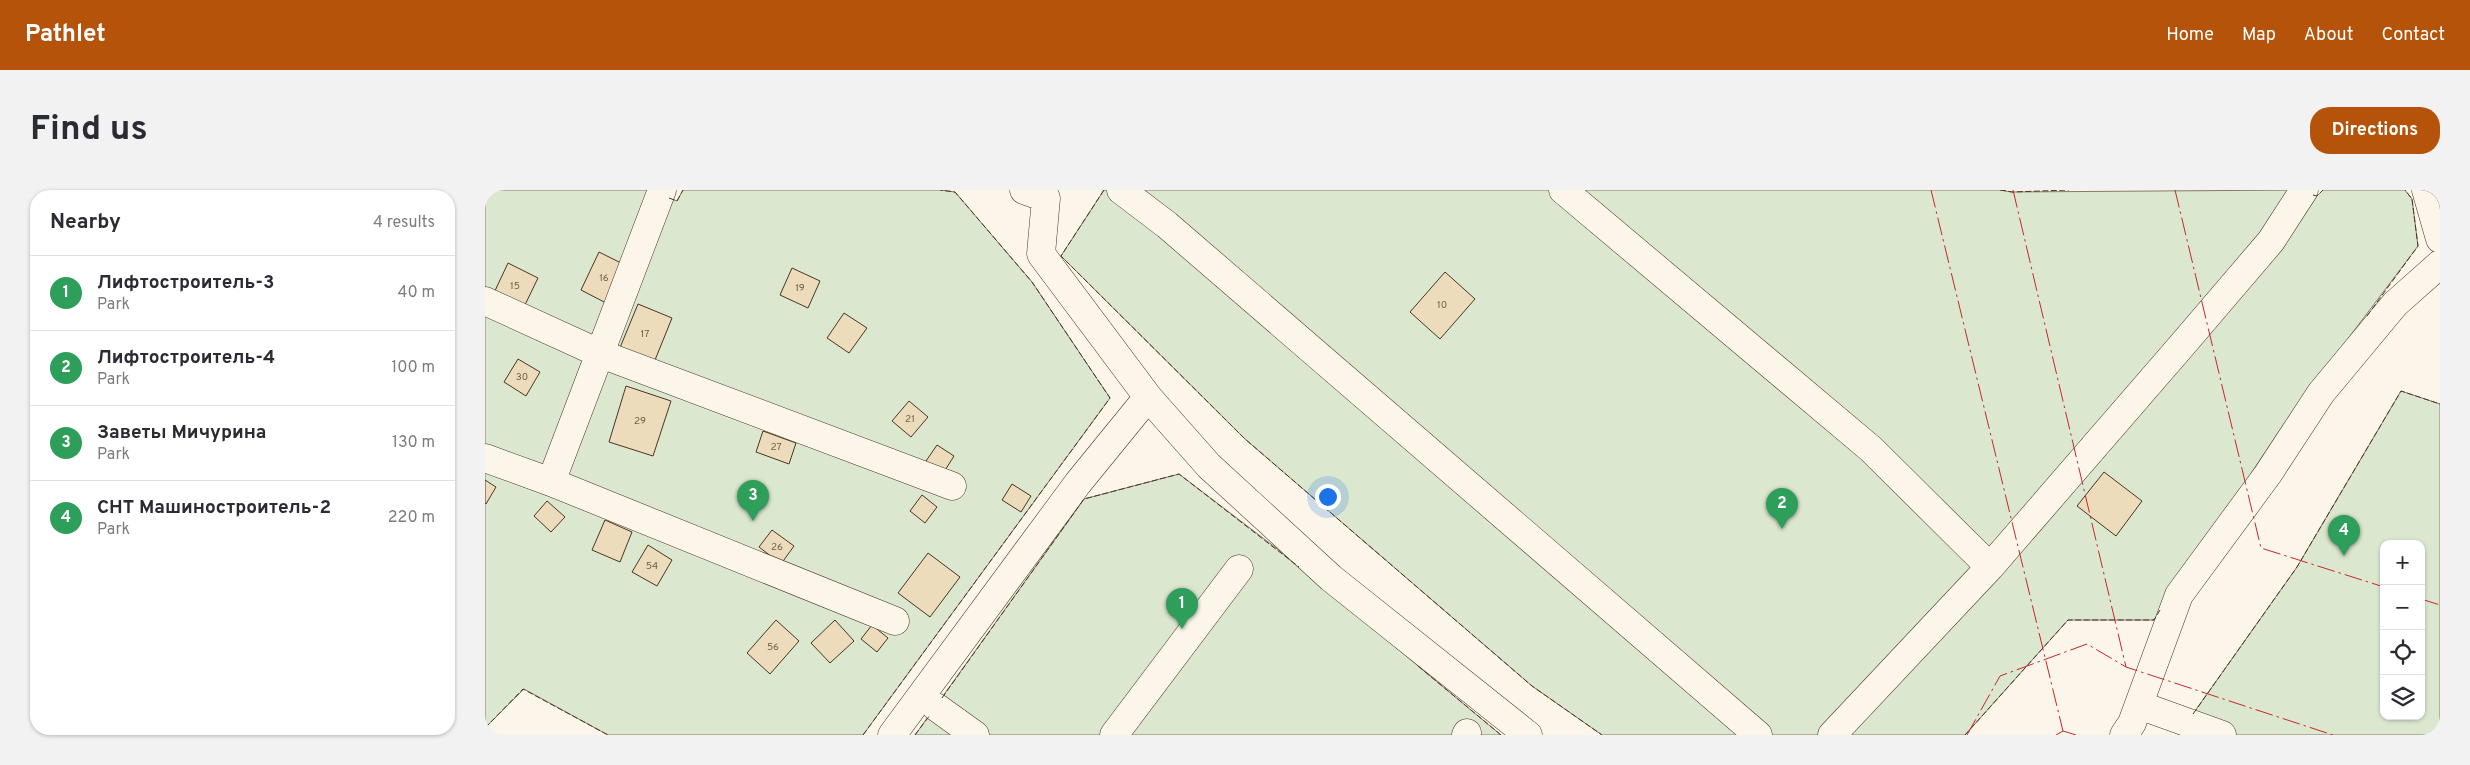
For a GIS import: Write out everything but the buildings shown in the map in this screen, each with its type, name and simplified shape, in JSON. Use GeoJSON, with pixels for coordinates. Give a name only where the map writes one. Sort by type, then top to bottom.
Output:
{"type":"FeatureCollection","features":[{"type":"Feature","properties":{"kind":"lane"},"geometry":{"type":"LineString","coordinates":[[551,482],[662,190]]}},
{"type":"Feature","properties":{"kind":"lane"},"geometry":{"type":"LineString","coordinates":[[1121,190],[1167,225],[1757,735]]}},
{"type":"Feature","properties":{"kind":"lane"},"geometry":{"type":"LineString","coordinates":[[1563,190],[1871,449],[1990,566]]}},
{"type":"Feature","properties":{"kind":"lane"},"geometry":{"type":"LineString","coordinates":[[1832,735],[1990,566],[2271,241],[2304,190]]}},
{"type":"Feature","properties":{"kind":"lane"},"geometry":{"type":"LineString","coordinates":[[2426,190],[2440,239]]}},
{"type":"Feature","properties":{"kind":"lane"},"geometry":{"type":"LineString","coordinates":[[1042,193],[1041,254],[1148,398],[1209,466],[1331,578],[1528,735]]}},
{"type":"Feature","properties":{"kind":"lane"},"geometry":{"type":"LineString","coordinates":[[2124,735],[2139,705],[2179,596],[2268,474],[2321,393],[2395,304],[2440,264]]}},
{"type":"Feature","properties":{"kind":"lane"},"geometry":{"type":"LineString","coordinates":[[485,301],[601,354],[952,486]]}},
{"type":"Feature","properties":{"kind":"lane"},"geometry":{"type":"LineString","coordinates":[[892,735],[1078,483],[1148,398]]}},
{"type":"Feature","properties":{"kind":"lane"},"geometry":{"type":"LineString","coordinates":[[485,458],[551,482],[895,620]]}},
{"type":"Feature","properties":{"kind":"lane"},"geometry":{"type":"LineString","coordinates":[[1113,735],[1239,569]]}},
{"type":"Feature","properties":{"kind":"lane"},"geometry":{"type":"LineString","coordinates":[[2139,705],[2222,735]]}},
{"type":"Feature","properties":{"kind":"lane"},"geometry":{"type":"LineString","coordinates":[[935,707],[975,735]]}},
{"type":"Feature","properties":{"kind":"green space"},"geometry":{"type":"Polygon","coordinates":[[[485,190],[651,190],[677,201],[683,190],[940,190],[955,192],[1032,282],[1110,398],[863,735],[608,735],[524,689],[485,728],[485,190]]]}},
{"type":"Feature","properties":{"kind":"green space"},"geometry":{"type":"Polygon","coordinates":[[[1104,190],[2000,190],[2012,192],[2301,190],[2317,196],[2323,190],[2405,190],[2412,199],[2418,246],[2285,422],[2154,620],[2068,620],[1965,735],[1602,735],[1532,686],[1245,439],[1061,256],[1104,190]]]}},
{"type":"Feature","properties":{"kind":"green space"},"geometry":{"type":"Polygon","coordinates":[[[2401,391],[2440,404],[2440,735],[2178,735],[2297,567],[2401,391]]]}},
{"type":"Feature","properties":{"kind":"green space"},"geometry":{"type":"Polygon","coordinates":[[[1179,474],[1280,551],[1501,735],[915,735],[1084,499],[1179,474]]]}},
{"type":"Feature","properties":{"kind":"fence"},"geometry":{"type":"LineString","coordinates":[[669,198],[677,201],[683,190]]}},
{"type":"Feature","properties":{"kind":"fence"},"geometry":{"type":"LineString","coordinates":[[863,735],[1110,398],[1032,282],[955,192],[940,190]]}},
{"type":"Feature","properties":{"kind":"fence"},"geometry":{"type":"LineString","coordinates":[[1104,190],[1061,256],[1245,439],[1532,686],[1602,735]]}},
{"type":"Feature","properties":{"kind":"fence"},"geometry":{"type":"LineString","coordinates":[[2000,190],[2012,192],[2069,190]]}},
{"type":"Feature","properties":{"kind":"fence"},"geometry":{"type":"LineString","coordinates":[[2313,195],[2317,196],[2323,190]]}},
{"type":"Feature","properties":{"kind":"fence"},"geometry":{"type":"LineString","coordinates":[[2367,316],[2418,246],[2412,199],[2405,190]]}},
{"type":"Feature","properties":{"kind":"fence"},"geometry":{"type":"LineString","coordinates":[[2193,714],[2297,567],[2401,391],[2440,404]]}},
{"type":"Feature","properties":{"kind":"fence"},"geometry":{"type":"LineString","coordinates":[[942,698],[1084,499],[1179,474],[1299,567]]}},
{"type":"Feature","properties":{"kind":"fence"},"geometry":{"type":"LineString","coordinates":[[1965,735],[2068,620],[2154,620],[2160,610]]}},
{"type":"Feature","properties":{"kind":"fence"},"geometry":{"type":"LineString","coordinates":[[1418,666],[1501,735]]}},
{"type":"Feature","properties":{"kind":"fence"},"geometry":{"type":"LineString","coordinates":[[485,728],[523,689],[608,735]]}},
{"type":"Feature","properties":{"kind":"fence"},"geometry":{"type":"LineString","coordinates":[[915,735],[930,715]]}},
{"type":"Feature","properties":{"kind":"power"},"geometry":{"type":"LineString","coordinates":[[1931,190],[2063,731]]}},
{"type":"Feature","properties":{"kind":"power"},"geometry":{"type":"LineString","coordinates":[[2013,190],[2126,667]]}},
{"type":"Feature","properties":{"kind":"power"},"geometry":{"type":"LineString","coordinates":[[2175,190],[2261,548],[2380,586]]}},
{"type":"Feature","properties":{"kind":"power"},"geometry":{"type":"LineString","coordinates":[[2437,190],[2440,204]]}},
{"type":"Feature","properties":{"kind":"power"},"geometry":{"type":"LineString","coordinates":[[2425,600],[2440,605]]}},
{"type":"Feature","properties":{"kind":"power"},"geometry":{"type":"LineString","coordinates":[[1967,735],[2000,676],[2087,644],[2126,667],[2333,735]]}},
{"type":"Feature","properties":{"kind":"power"},"geometry":{"type":"LineString","coordinates":[[2063,731],[2076,735]]}},
{"type":"Feature","properties":{"kind":"power"},"geometry":{"type":"LineString","coordinates":[[2056,735],[2063,731]]}},
{"type":"Feature","properties":{"kind":"place","name":"Заветы Мичурина"},"geometry":{"type":"Point","coordinates":[753,521]}},
{"type":"Feature","properties":{"kind":"place","name":"Лифтостроитель-4"},"geometry":{"type":"Point","coordinates":[1782,529]}},
{"type":"Feature","properties":{"kind":"place","name":"СНТ Машиностроитель-2"},"geometry":{"type":"Point","coordinates":[2344,556]}},
{"type":"Feature","properties":{"kind":"place","name":"Лифтостроитель-3"},"geometry":{"type":"Point","coordinates":[1182,629]}}]}
